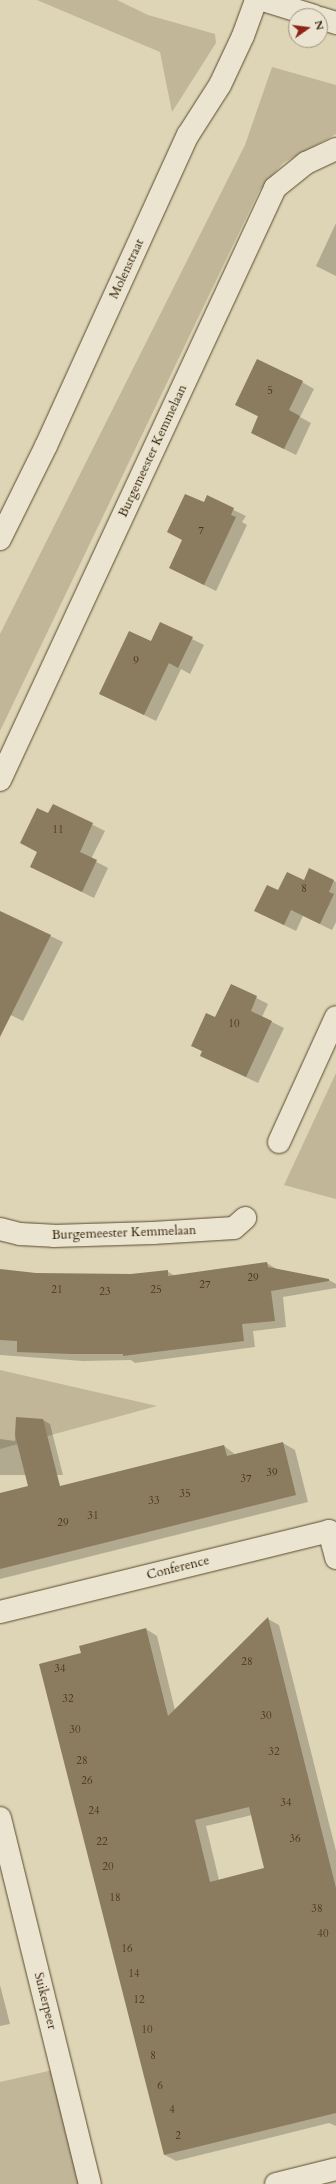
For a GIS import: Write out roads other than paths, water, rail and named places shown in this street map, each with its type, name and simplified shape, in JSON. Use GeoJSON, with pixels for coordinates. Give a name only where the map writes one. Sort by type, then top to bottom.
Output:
{"type":"FeatureCollection","features":[{"type":"Feature","properties":{"kind":"street","name":"Molenstraat"},"geometry":{"type":"LineString","coordinates":[[0,539],[49,439],[188,135],[220,85],[243,36],[256,0]]}},
{"type":"Feature","properties":{"kind":"street"},"geometry":{"type":"LineString","coordinates":[[263,0],[288,8]]}},
{"type":"Feature","properties":{"kind":"street","name":"Burgemeester Kemmelaan"},"geometry":{"type":"LineString","coordinates":[[0,780],[275,188],[306,163],[336,149]]}},
{"type":"Feature","properties":{"kind":"street"},"geometry":{"type":"LineString","coordinates":[[279,1142],[336,1016]]}},
{"type":"Feature","properties":{"kind":"street","name":"Burgemeester Kemmelaan"},"geometry":{"type":"LineString","coordinates":[[0,1229],[20,1234],[54,1236],[153,1233],[234,1228],[244,1218]]}},
{"type":"Feature","properties":{"kind":"street","name":"Conference"},"geometry":{"type":"LineString","coordinates":[[0,1612],[329,1531],[336,1558]]}},
{"type":"Feature","properties":{"kind":"street","name":"Suikerpeer"},"geometry":{"type":"LineString","coordinates":[[0,1818],[90,2184]]}},
{"type":"Feature","properties":{"kind":"street"},"geometry":{"type":"LineString","coordinates":[[276,2184],[336,2170]]}}]}
